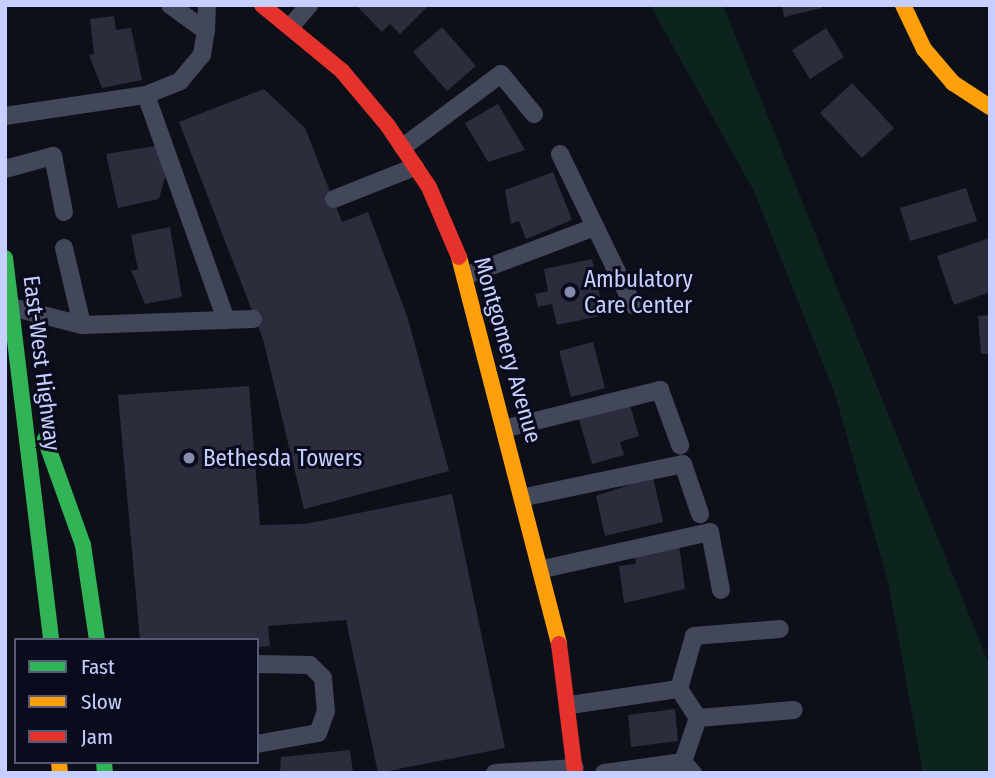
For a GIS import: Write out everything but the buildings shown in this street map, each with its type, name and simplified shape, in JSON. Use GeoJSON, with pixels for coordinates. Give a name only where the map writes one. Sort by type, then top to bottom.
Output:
{"type":"FeatureCollection","features":[{"type":"Feature","properties":{"kind":"main road","name":"Montgomery Avenue"},"geometry":{"type":"LineString","coordinates":[[262,5],[291,26],[342,71],[403,147],[415,167],[465,276],[508,428],[543,569],[570,705],[575,770]]}},
{"type":"Feature","properties":{"kind":"main road"},"geometry":{"type":"LineString","coordinates":[[903,5],[924,49],[953,83],[990,107]]}},
{"type":"Feature","properties":{"kind":"main road","name":"East-West Highway"},"geometry":{"type":"LineString","coordinates":[[5,258],[15,308],[51,638]]}},
{"type":"Feature","properties":{"kind":"main road"},"geometry":{"type":"LineString","coordinates":[[23,378],[83,545],[97,638]]}},
{"type":"Feature","properties":{"kind":"lane"},"geometry":{"type":"LineString","coordinates":[[170,5],[206,31]]}},
{"type":"Feature","properties":{"kind":"lane"},"geometry":{"type":"LineString","coordinates":[[5,117],[146,95],[180,81],[202,55],[207,5]]}},
{"type":"Feature","properties":{"kind":"lane"},"geometry":{"type":"LineString","coordinates":[[291,26],[309,5]]}},
{"type":"Feature","properties":{"kind":"lane"},"geometry":{"type":"LineString","coordinates":[[403,147],[501,74],[534,114]]}},
{"type":"Feature","properties":{"kind":"lane"},"geometry":{"type":"LineString","coordinates":[[146,95],[226,320]]}},
{"type":"Feature","properties":{"kind":"lane"},"geometry":{"type":"LineString","coordinates":[[560,154],[633,305]]}},
{"type":"Feature","properties":{"kind":"lane"},"geometry":{"type":"LineString","coordinates":[[5,169],[53,156],[64,212]]}},
{"type":"Feature","properties":{"kind":"lane"},"geometry":{"type":"LineString","coordinates":[[334,199],[415,167]]}},
{"type":"Feature","properties":{"kind":"lane"},"geometry":{"type":"LineString","coordinates":[[465,276],[595,227]]}},
{"type":"Feature","properties":{"kind":"lane"},"geometry":{"type":"LineString","coordinates":[[64,248],[82,325]]}},
{"type":"Feature","properties":{"kind":"lane"},"geometry":{"type":"LineString","coordinates":[[15,308],[82,325],[253,319]]}},
{"type":"Feature","properties":{"kind":"lane"},"geometry":{"type":"LineString","coordinates":[[508,428],[660,390],[680,444]]}},
{"type":"Feature","properties":{"kind":"lane"},"geometry":{"type":"LineString","coordinates":[[525,497],[683,464],[700,514]]}},
{"type":"Feature","properties":{"kind":"lane"},"geometry":{"type":"LineString","coordinates":[[543,569],[710,533],[722,590]]}},
{"type":"Feature","properties":{"kind":"lane"},"geometry":{"type":"LineString","coordinates":[[604,773],[688,768],[698,718],[679,689],[694,636],[780,629]]}},
{"type":"Feature","properties":{"kind":"lane"},"geometry":{"type":"LineString","coordinates":[[259,664],[310,665],[323,678],[326,711],[318,733],[259,744]]}},
{"type":"Feature","properties":{"kind":"lane"},"geometry":{"type":"LineString","coordinates":[[570,705],[679,689]]}},
{"type":"Feature","properties":{"kind":"lane"},"geometry":{"type":"LineString","coordinates":[[698,718],[794,710]]}},
{"type":"Feature","properties":{"kind":"lane"},"geometry":{"type":"LineString","coordinates":[[495,773],[575,770]]}},
{"type":"Feature","properties":{"kind":"green space"},"geometry":{"type":"Polygon","coordinates":[[[650,5],[723,5],[990,667],[990,773],[923,773],[888,582],[835,394],[754,191],[650,5]]]}},
{"type":"Feature","properties":{"kind":"traffic: fast"},"geometry":{"type":"LineString","coordinates":[[5,258],[51,638]]}},
{"type":"Feature","properties":{"kind":"traffic: fast"},"geometry":{"type":"LineString","coordinates":[[45,439],[83,545],[97,638]]}},
{"type":"Feature","properties":{"kind":"traffic: fast"},"geometry":{"type":"LineString","coordinates":[[104,764],[105,773]]}},
{"type":"Feature","properties":{"kind":"traffic: slow"},"geometry":{"type":"LineString","coordinates":[[903,5],[924,49],[953,83],[990,107]]}},
{"type":"Feature","properties":{"kind":"traffic: slow"},"geometry":{"type":"LineString","coordinates":[[459,257],[559,644]]}},
{"type":"Feature","properties":{"kind":"traffic: slow"},"geometry":{"type":"LineString","coordinates":[[59,764],[60,773]]}},
{"type":"Feature","properties":{"kind":"traffic: jam"},"geometry":{"type":"LineString","coordinates":[[262,5],[342,71],[388,126],[429,187],[459,257]]}},
{"type":"Feature","properties":{"kind":"traffic: jam"},"geometry":{"type":"LineString","coordinates":[[559,644],[575,773]]}},
{"type":"Feature","properties":{"kind":"place","name":"Ambulatory Care Center"},"geometry":{"type":"Point","coordinates":[570,292]}},
{"type":"Feature","properties":{"kind":"place","name":"Bethesda Towers"},"geometry":{"type":"Point","coordinates":[189,458]}}]}
